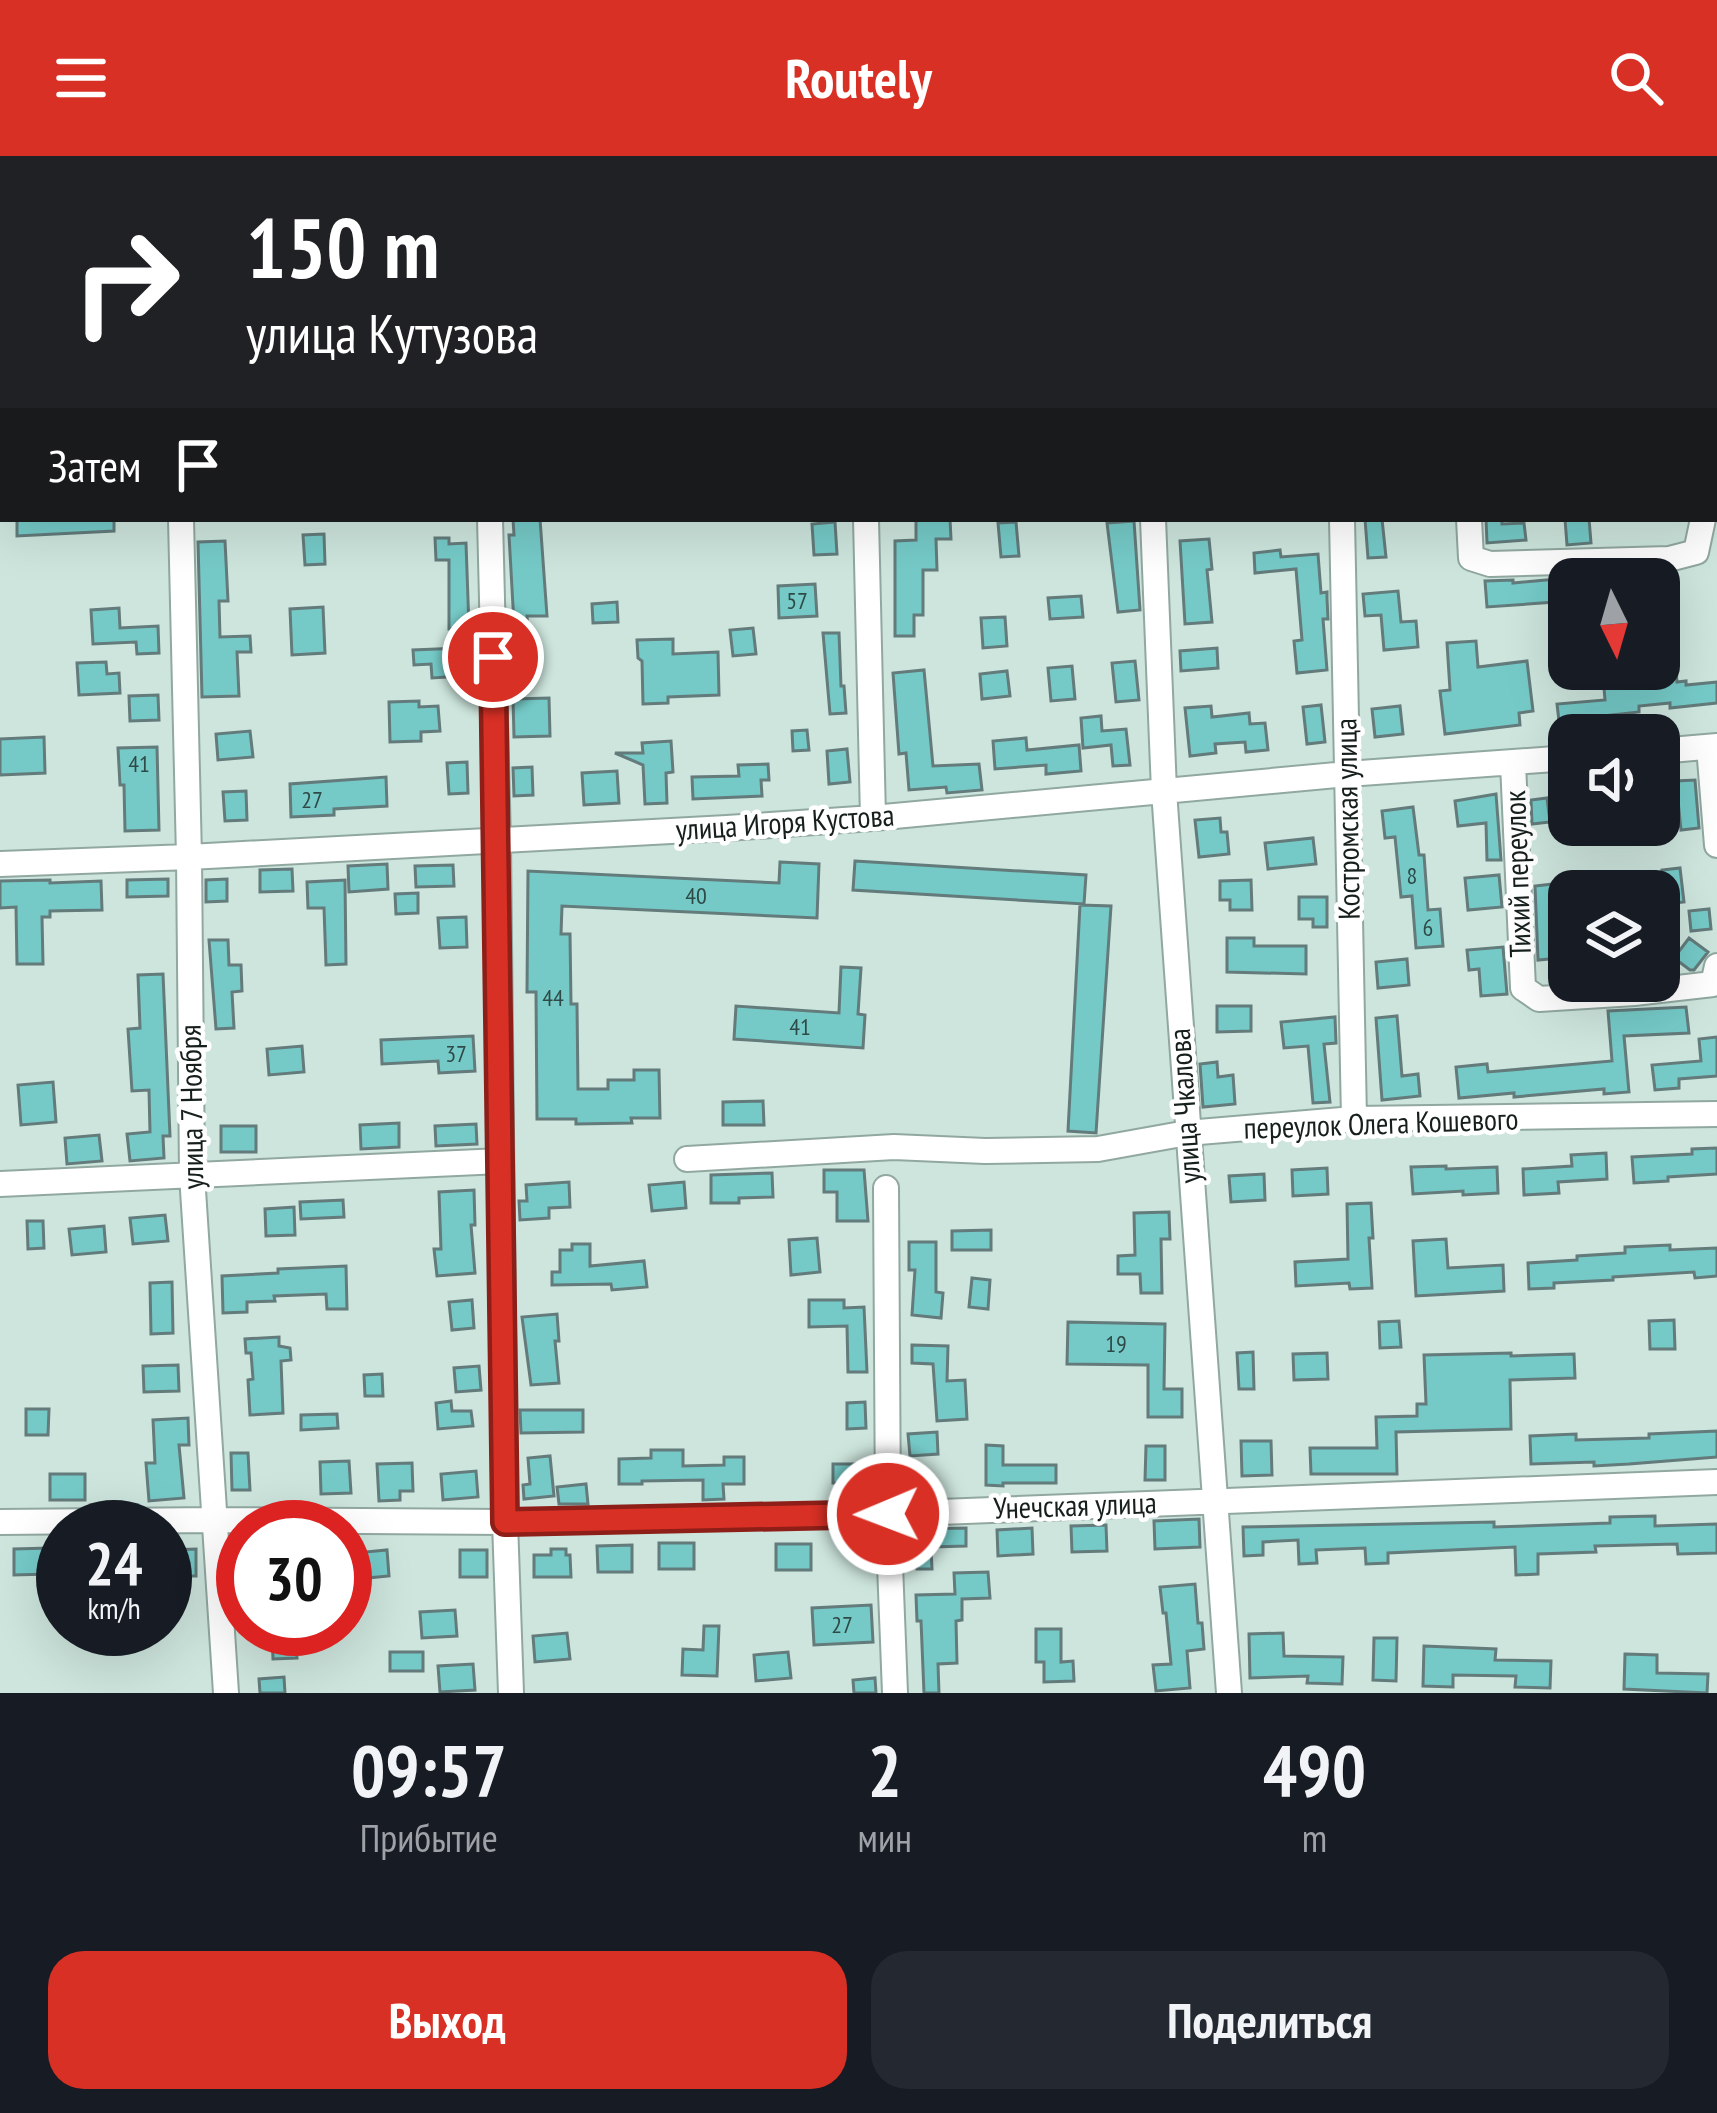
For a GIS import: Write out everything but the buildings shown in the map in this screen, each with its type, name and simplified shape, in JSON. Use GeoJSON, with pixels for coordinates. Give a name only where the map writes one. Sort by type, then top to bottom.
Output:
{"type":"FeatureCollection","features":[{"type":"Feature","properties":{"kind":"street","name":"улица 7 Ноября"},"geometry":{"type":"LineString","coordinates":[[181,522],[192,1175],[226,1693]]}},
{"type":"Feature","properties":{"kind":"street"},"geometry":{"type":"LineString","coordinates":[[490,522],[505,1522],[512,1693]]}},
{"type":"Feature","properties":{"kind":"street"},"geometry":{"type":"LineString","coordinates":[[866,522],[873,818]]}},
{"type":"Feature","properties":{"kind":"street","name":"улица Чкалова"},"geometry":{"type":"LineString","coordinates":[[1154,522],[1164,791],[1229,1693]]}},
{"type":"Feature","properties":{"kind":"street","name":"Костромская улица"},"geometry":{"type":"LineString","coordinates":[[1342,522],[1354,1120]]}},
{"type":"Feature","properties":{"kind":"street"},"geometry":{"type":"LineString","coordinates":[[1469,522],[1471,558],[1490,563],[1669,559],[1696,552],[1702,522]]}},
{"type":"Feature","properties":{"kind":"street"},"geometry":{"type":"LineString","coordinates":[[1680,749],[1713,747],[1717,845]]}},
{"type":"Feature","properties":{"kind":"street","name":"улица Игоря Кустова"},"geometry":{"type":"LineString","coordinates":[[0,864],[873,818],[1548,760]]}},
{"type":"Feature","properties":{"kind":"street","name":"Тихий переулок"},"geometry":{"type":"LineString","coordinates":[[1513,763],[1523,988],[1539,999],[1654,991],[1713,984],[1717,966]]}},
{"type":"Feature","properties":{"kind":"street","name":"переулок Олега Кошевого"},"geometry":{"type":"LineString","coordinates":[[687,1159],[894,1147],[1098,1148],[1187,1133],[1354,1120],[1717,1114]]}},
{"type":"Feature","properties":{"kind":"street"},"geometry":{"type":"LineString","coordinates":[[0,1184],[501,1161]]}},
{"type":"Feature","properties":{"kind":"street"},"geometry":{"type":"LineString","coordinates":[[886,1188],[888,1514],[895,1693]]}},
{"type":"Feature","properties":{"kind":"street","name":"Унечская улица"},"geometry":{"type":"LineString","coordinates":[[0,1522],[505,1522],[888,1514],[1717,1482]]}},
{"type":"Feature","properties":{"kind":"route"},"geometry":{"type":"LineString","coordinates":[[493,657],[505,1522],[888,1514]]}}]}
